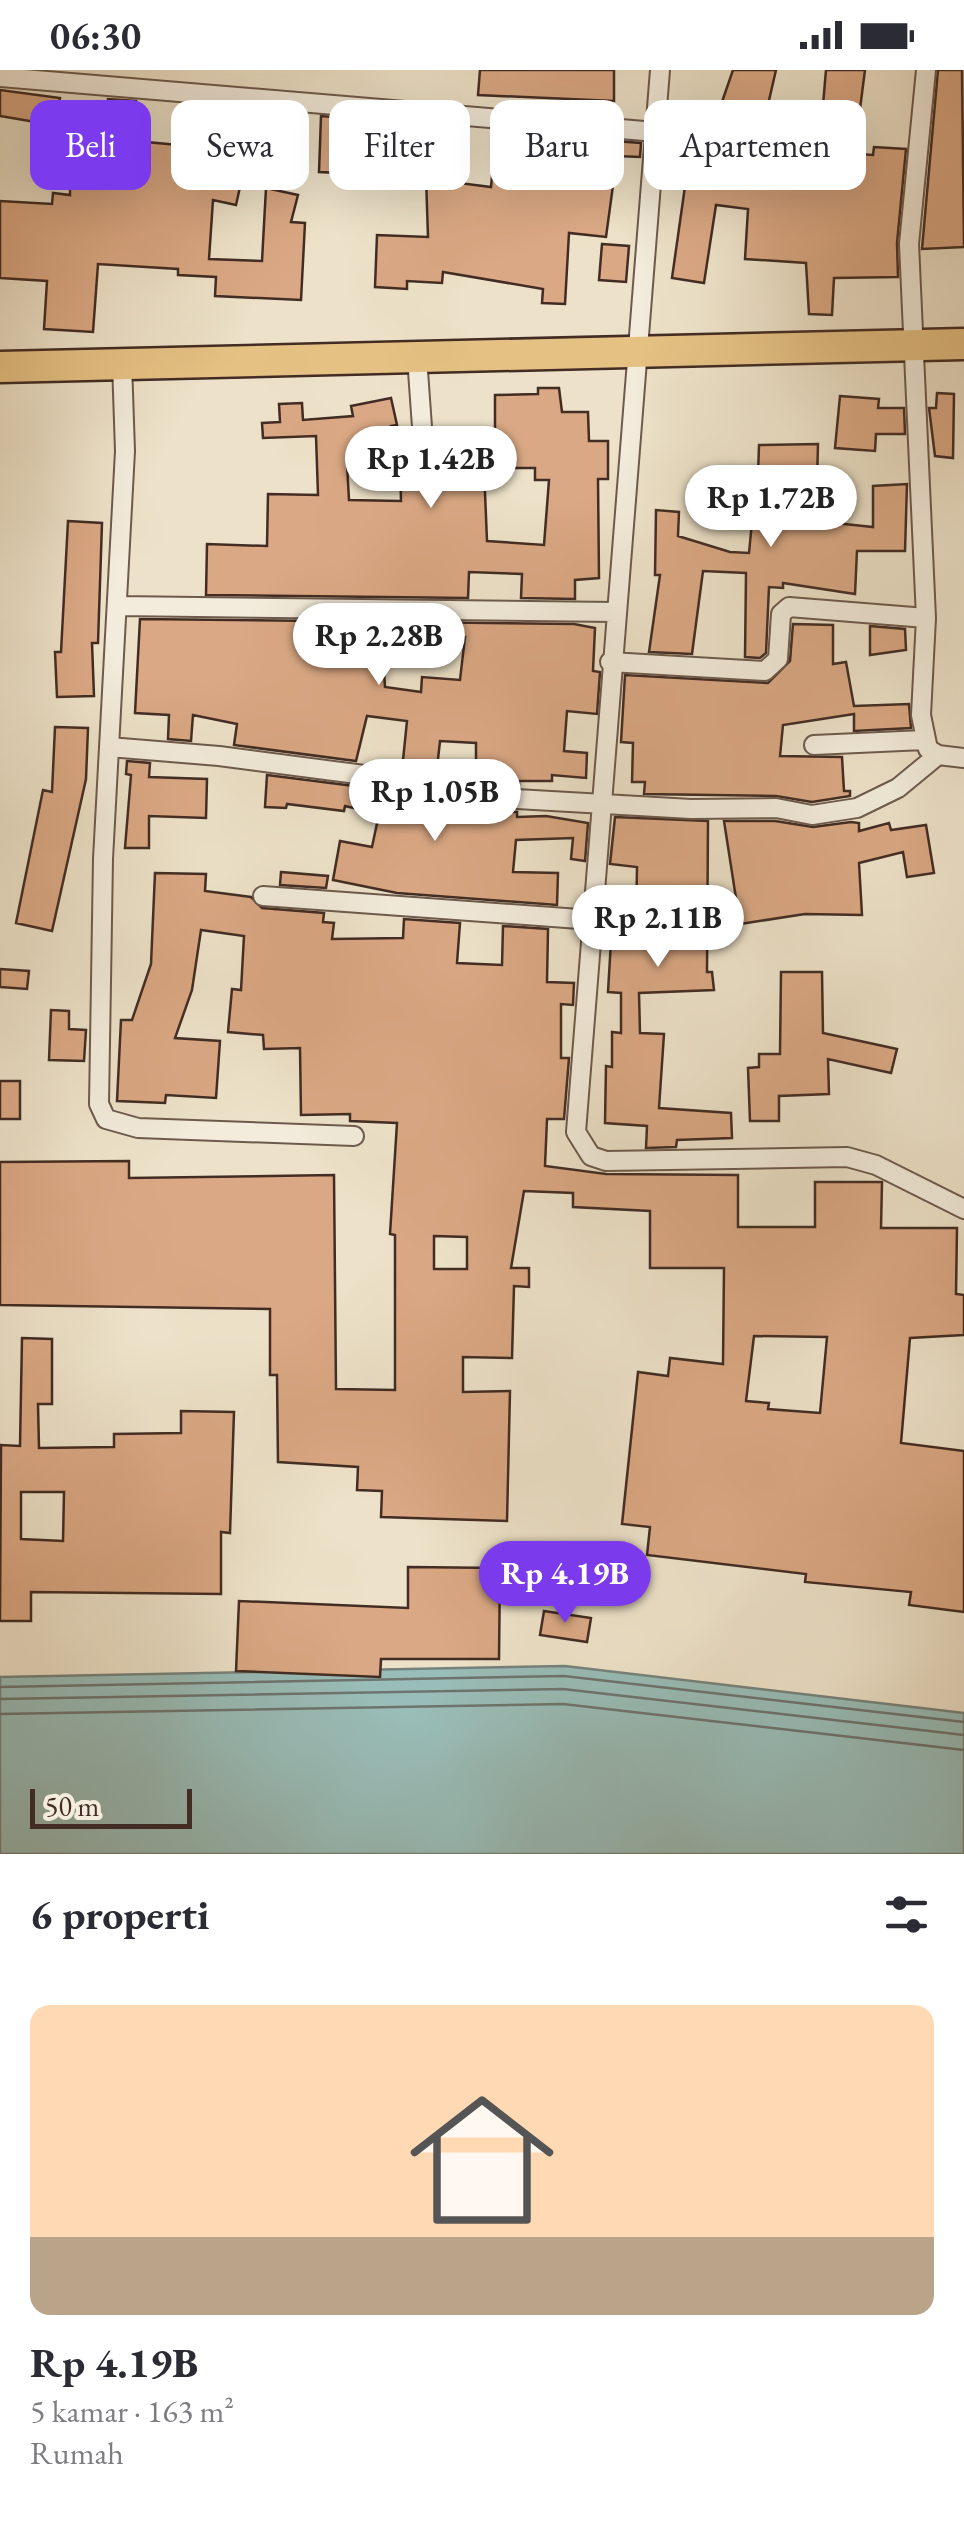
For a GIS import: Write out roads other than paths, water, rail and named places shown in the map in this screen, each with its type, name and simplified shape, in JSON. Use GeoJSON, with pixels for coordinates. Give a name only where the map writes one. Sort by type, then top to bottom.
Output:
{"type":"FeatureCollection","features":[{"type":"Feature","properties":{"kind":"highway"},"geometry":{"type":"LineString","coordinates":[[0,367],[964,344]]}},
{"type":"Feature","properties":{"kind":"street"},"geometry":{"type":"LineString","coordinates":[[658,100],[660,70]]}},
{"type":"Feature","properties":{"kind":"street"},"geometry":{"type":"LineString","coordinates":[[926,70],[909,244],[926,618],[921,715],[924,740],[938,755],[964,758]]}},
{"type":"Feature","properties":{"kind":"street"},"geometry":{"type":"LineString","coordinates":[[0,77],[644,131]]}},
{"type":"Feature","properties":{"kind":"street"},"geometry":{"type":"LineString","coordinates":[[651,190],[610,662],[593,920],[574,1116],[576,1132],[591,1156],[626,1162],[847,1157],[876,1165],[964,1209]]}},
{"type":"Feature","properties":{"kind":"street"},"geometry":{"type":"LineString","coordinates":[[417,357],[423,441]]}},
{"type":"Feature","properties":{"kind":"street"},"geometry":{"type":"LineString","coordinates":[[122,363],[125,450],[109,747],[99,1104],[106,1119],[138,1128],[354,1136]]}},
{"type":"Feature","properties":{"kind":"street"},"geometry":{"type":"LineString","coordinates":[[119,606],[614,612]]}},
{"type":"Feature","properties":{"kind":"street"},"geometry":{"type":"LineString","coordinates":[[610,662],[765,671],[778,660],[780,620],[788,607],[926,618]]}},
{"type":"Feature","properties":{"kind":"street"},"geometry":{"type":"LineString","coordinates":[[814,746],[924,740]]}},
{"type":"Feature","properties":{"kind":"street"},"geometry":{"type":"LineString","coordinates":[[109,747],[218,756],[372,776],[464,796],[600,805],[842,812],[898,788],[938,755]]}},
{"type":"Feature","properties":{"kind":"street"},"geometry":{"type":"LineString","coordinates":[[263,896],[593,920]]}},
{"type":"Feature","properties":{"kind":"water"},"geometry":{"type":"Polygon","coordinates":[[[565,1666],[964,1713],[964,1854],[0,1854],[0,1677],[565,1666]]]}}]}
